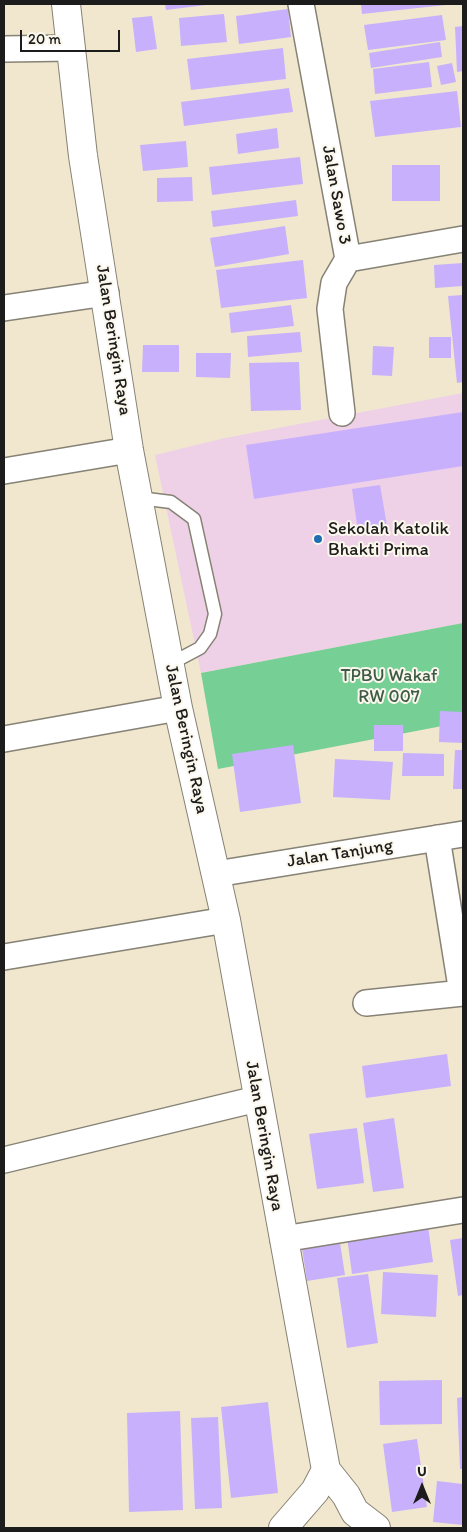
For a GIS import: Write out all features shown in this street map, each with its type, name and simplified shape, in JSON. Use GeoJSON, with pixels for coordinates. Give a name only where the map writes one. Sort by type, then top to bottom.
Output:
{"type":"FeatureCollection","features":[{"type":"Feature","properties":{"kind":"street","name":"Jalan Beringin Raya"},"geometry":{"type":"LineString","coordinates":[[66,4],[83,156],[106,293],[129,450],[178,708],[226,920],[257,1099],[326,1470],[346,1494],[355,1512],[376,1528]]}},
{"type":"Feature","properties":{"kind":"street","name":"Jalan Sawo 3"},"geometry":{"type":"LineString","coordinates":[[301,4],[348,260],[334,283],[330,309],[342,413]]}},
{"type":"Feature","properties":{"kind":"street"},"geometry":{"type":"LineString","coordinates":[[4,49],[71,48]]}},
{"type":"Feature","properties":{"kind":"street"},"geometry":{"type":"LineString","coordinates":[[348,260],[463,239]]}},
{"type":"Feature","properties":{"kind":"street"},"geometry":{"type":"LineString","coordinates":[[4,308],[106,293]]}},
{"type":"Feature","properties":{"kind":"street"},"geometry":{"type":"LineString","coordinates":[[4,471],[129,450]]}},
{"type":"Feature","properties":{"kind":"street"},"geometry":{"type":"LineString","coordinates":[[4,739],[178,708]]}},
{"type":"Feature","properties":{"kind":"street","name":"Jalan Tanjung"},"geometry":{"type":"LineString","coordinates":[[216,874],[463,834]]}},
{"type":"Feature","properties":{"kind":"street"},"geometry":{"type":"LineString","coordinates":[[366,1003],[463,993],[437,838]]}},
{"type":"Feature","properties":{"kind":"street"},"geometry":{"type":"LineString","coordinates":[[4,957],[226,920]]}},
{"type":"Feature","properties":{"kind":"street"},"geometry":{"type":"LineString","coordinates":[[4,1160],[257,1099]]}},
{"type":"Feature","properties":{"kind":"street"},"geometry":{"type":"LineString","coordinates":[[283,1239],[463,1210]]}},
{"type":"Feature","properties":{"kind":"street"},"geometry":{"type":"LineString","coordinates":[[283,1528],[315,1491],[326,1470]]}},
{"type":"Feature","properties":{"kind":"lane"},"geometry":{"type":"LineString","coordinates":[[139,498],[171,502],[194,519],[215,614],[210,634],[200,648],[170,664]]}},
{"type":"Feature","properties":{"kind":"shaded area","name":"Sekolah Katolik Bhakti Prima"},"geometry":{"type":"Polygon","coordinates":[[[463,393],[463,623],[201,673],[155,455],[225,438],[463,393]]]}},
{"type":"Feature","properties":{"kind":"green space","name":"TPBU Wakaf RW 007"},"geometry":{"type":"Polygon","coordinates":[[[463,623],[463,722],[218,769],[201,673],[463,623]]]}},
{"type":"Feature","properties":{"kind":"building"},"geometry":{"type":"Polygon","coordinates":[[[165,4],[206,4],[206,5],[166,10],[165,4]]]}},
{"type":"Feature","properties":{"kind":"building"},"geometry":{"type":"Polygon","coordinates":[[[361,4],[446,4],[446,5],[362,14],[361,4]]]}},
{"type":"Feature","properties":{"kind":"building"},"geometry":{"type":"Polygon","coordinates":[[[288,9],[291,37],[239,44],[236,16],[288,9]]]}},
{"type":"Feature","properties":{"kind":"building"},"geometry":{"type":"Polygon","coordinates":[[[224,14],[227,42],[181,46],[179,18],[224,14]]]}},
{"type":"Feature","properties":{"kind":"building"},"geometry":{"type":"Polygon","coordinates":[[[442,15],[446,40],[368,50],[364,25],[442,15]]]}},
{"type":"Feature","properties":{"kind":"building"},"geometry":{"type":"Polygon","coordinates":[[[152,16],[157,49],[136,52],[132,18],[152,16]]]}},
{"type":"Feature","properties":{"kind":"building"},"geometry":{"type":"Polygon","coordinates":[[[463,26],[463,71],[457,72],[455,27],[463,26]]]}},
{"type":"Feature","properties":{"kind":"building"},"geometry":{"type":"Polygon","coordinates":[[[440,42],[442,57],[371,68],[369,53],[440,42]]]}},
{"type":"Feature","properties":{"kind":"building"},"geometry":{"type":"Polygon","coordinates":[[[283,48],[286,79],[191,90],[187,59],[283,48]]]}},
{"type":"Feature","properties":{"kind":"building"},"geometry":{"type":"Polygon","coordinates":[[[429,62],[432,87],[375,94],[373,69],[429,62]]]}},
{"type":"Feature","properties":{"kind":"building"},"geometry":{"type":"Polygon","coordinates":[[[452,63],[456,82],[441,85],[437,66],[452,63]]]}},
{"type":"Feature","properties":{"kind":"building"},"geometry":{"type":"Polygon","coordinates":[[[289,88],[293,112],[184,126],[181,102],[289,88]]]}},
{"type":"Feature","properties":{"kind":"building"},"geometry":{"type":"Polygon","coordinates":[[[457,91],[461,127],[375,137],[370,101],[457,91]]]}},
{"type":"Feature","properties":{"kind":"building"},"geometry":{"type":"Polygon","coordinates":[[[277,128],[279,148],[238,154],[236,134],[277,128]]]}},
{"type":"Feature","properties":{"kind":"building"},"geometry":{"type":"Polygon","coordinates":[[[186,141],[188,167],[143,171],[140,145],[186,141]]]}},
{"type":"Feature","properties":{"kind":"building"},"geometry":{"type":"Polygon","coordinates":[[[300,157],[303,184],[212,195],[209,167],[300,157]]]}},
{"type":"Feature","properties":{"kind":"building"},"geometry":{"type":"Polygon","coordinates":[[[392,165],[440,165],[440,201],[392,201],[392,165]]]}},
{"type":"Feature","properties":{"kind":"building"},"geometry":{"type":"Polygon","coordinates":[[[192,177],[193,201],[157,202],[157,178],[192,177]]]}},
{"type":"Feature","properties":{"kind":"building"},"geometry":{"type":"Polygon","coordinates":[[[296,200],[298,216],[213,227],[211,211],[296,200]]]}},
{"type":"Feature","properties":{"kind":"building"},"geometry":{"type":"Polygon","coordinates":[[[285,226],[289,254],[215,267],[210,238],[285,226]]]}},
{"type":"Feature","properties":{"kind":"building"},"geometry":{"type":"Polygon","coordinates":[[[303,260],[307,298],[221,308],[216,270],[303,260]]]}},
{"type":"Feature","properties":{"kind":"building"},"geometry":{"type":"Polygon","coordinates":[[[463,263],[463,286],[435,288],[434,265],[463,263]]]}},
{"type":"Feature","properties":{"kind":"building"},"geometry":{"type":"Polygon","coordinates":[[[463,295],[463,382],[457,383],[448,296],[463,295]]]}},
{"type":"Feature","properties":{"kind":"building"},"geometry":{"type":"Polygon","coordinates":[[[291,305],[294,326],[231,333],[229,313],[291,305]]]}},
{"type":"Feature","properties":{"kind":"building"},"geometry":{"type":"Polygon","coordinates":[[[300,332],[302,352],[248,357],[247,336],[300,332]]]}},
{"type":"Feature","properties":{"kind":"building"},"geometry":{"type":"Polygon","coordinates":[[[429,337],[451,337],[451,358],[429,358],[429,337]]]}},
{"type":"Feature","properties":{"kind":"building"},"geometry":{"type":"Polygon","coordinates":[[[143,345],[179,345],[179,372],[142,372],[143,345]]]}},
{"type":"Feature","properties":{"kind":"building"},"geometry":{"type":"Polygon","coordinates":[[[373,346],[394,347],[392,376],[372,375],[373,346]]]}},
{"type":"Feature","properties":{"kind":"building"},"geometry":{"type":"Polygon","coordinates":[[[196,353],[231,353],[230,378],[196,377],[196,353]]]}},
{"type":"Feature","properties":{"kind":"building"},"geometry":{"type":"Polygon","coordinates":[[[299,362],[301,410],[251,411],[249,363],[299,362]]]}},
{"type":"Feature","properties":{"kind":"building"},"geometry":{"type":"Polygon","coordinates":[[[463,412],[463,466],[254,499],[246,445],[463,412]]]}},
{"type":"Feature","properties":{"kind":"building"},"geometry":{"type":"Polygon","coordinates":[[[380,485],[387,526],[358,531],[352,489],[380,485]]]}},
{"type":"Feature","properties":{"kind":"building"},"geometry":{"type":"Polygon","coordinates":[[[440,711],[463,712],[463,743],[439,742],[440,711]]]}},
{"type":"Feature","properties":{"kind":"building"},"geometry":{"type":"Polygon","coordinates":[[[374,725],[403,725],[403,751],[374,751],[374,725]]]}},
{"type":"Feature","properties":{"kind":"building"},"geometry":{"type":"Polygon","coordinates":[[[293,745],[301,803],[240,812],[232,754],[293,745]]]}},
{"type":"Feature","properties":{"kind":"building"},"geometry":{"type":"Polygon","coordinates":[[[455,750],[463,750],[463,789],[453,789],[455,750]]]}},
{"type":"Feature","properties":{"kind":"building"},"geometry":{"type":"Polygon","coordinates":[[[403,753],[444,754],[444,776],[402,776],[403,753]]]}},
{"type":"Feature","properties":{"kind":"building"},"geometry":{"type":"Polygon","coordinates":[[[335,759],[393,762],[390,800],[333,797],[335,759]]]}},
{"type":"Feature","properties":{"kind":"building"},"geometry":{"type":"Polygon","coordinates":[[[447,1054],[451,1086],[366,1098],[362,1066],[447,1054]]]}},
{"type":"Feature","properties":{"kind":"building"},"geometry":{"type":"Polygon","coordinates":[[[394,1118],[404,1188],[373,1192],[363,1123],[394,1118]]]}},
{"type":"Feature","properties":{"kind":"building"},"geometry":{"type":"Polygon","coordinates":[[[357,1128],[364,1183],[317,1189],[309,1134],[357,1128]]]}},
{"type":"Feature","properties":{"kind":"building"},"geometry":{"type":"Polygon","coordinates":[[[428,1226],[433,1262],[352,1274],[347,1237],[428,1226]]]}},
{"type":"Feature","properties":{"kind":"building"},"geometry":{"type":"Polygon","coordinates":[[[463,1238],[463,1295],[458,1296],[450,1240],[463,1238]]]}},
{"type":"Feature","properties":{"kind":"building"},"geometry":{"type":"Polygon","coordinates":[[[340,1243],[345,1275],[307,1281],[302,1248],[340,1243]]]}},
{"type":"Feature","properties":{"kind":"building"},"geometry":{"type":"Polygon","coordinates":[[[383,1272],[438,1275],[436,1317],[381,1314],[383,1272]]]}},
{"type":"Feature","properties":{"kind":"building"},"geometry":{"type":"Polygon","coordinates":[[[368,1274],[378,1343],[347,1348],[337,1278],[368,1274]]]}},
{"type":"Feature","properties":{"kind":"building"},"geometry":{"type":"Polygon","coordinates":[[[442,1380],[442,1424],[380,1425],[379,1381],[442,1380]]]}},
{"type":"Feature","properties":{"kind":"building"},"geometry":{"type":"Polygon","coordinates":[[[463,1397],[463,1469],[460,1469],[457,1398],[463,1397]]]}},
{"type":"Feature","properties":{"kind":"building"},"geometry":{"type":"Polygon","coordinates":[[[268,1402],[278,1493],[231,1498],[221,1407],[268,1402]]]}},
{"type":"Feature","properties":{"kind":"building"},"geometry":{"type":"Polygon","coordinates":[[[180,1411],[183,1510],[129,1512],[127,1413],[180,1411]]]}},
{"type":"Feature","properties":{"kind":"building"},"geometry":{"type":"Polygon","coordinates":[[[218,1417],[222,1508],[195,1509],[191,1418],[218,1417]]]}},
{"type":"Feature","properties":{"kind":"building"},"geometry":{"type":"Polygon","coordinates":[[[417,1439],[427,1507],[392,1512],[383,1444],[417,1439]]]}},
{"type":"Feature","properties":{"kind":"building"},"geometry":{"type":"Polygon","coordinates":[[[437,1481],[463,1484],[463,1525],[433,1522],[437,1481]]]}},
{"type":"Feature","properties":{"kind":"place","name":"Sekolah Katolik Bhakti Prima"},"geometry":{"type":"Point","coordinates":[318,539]}}]}
